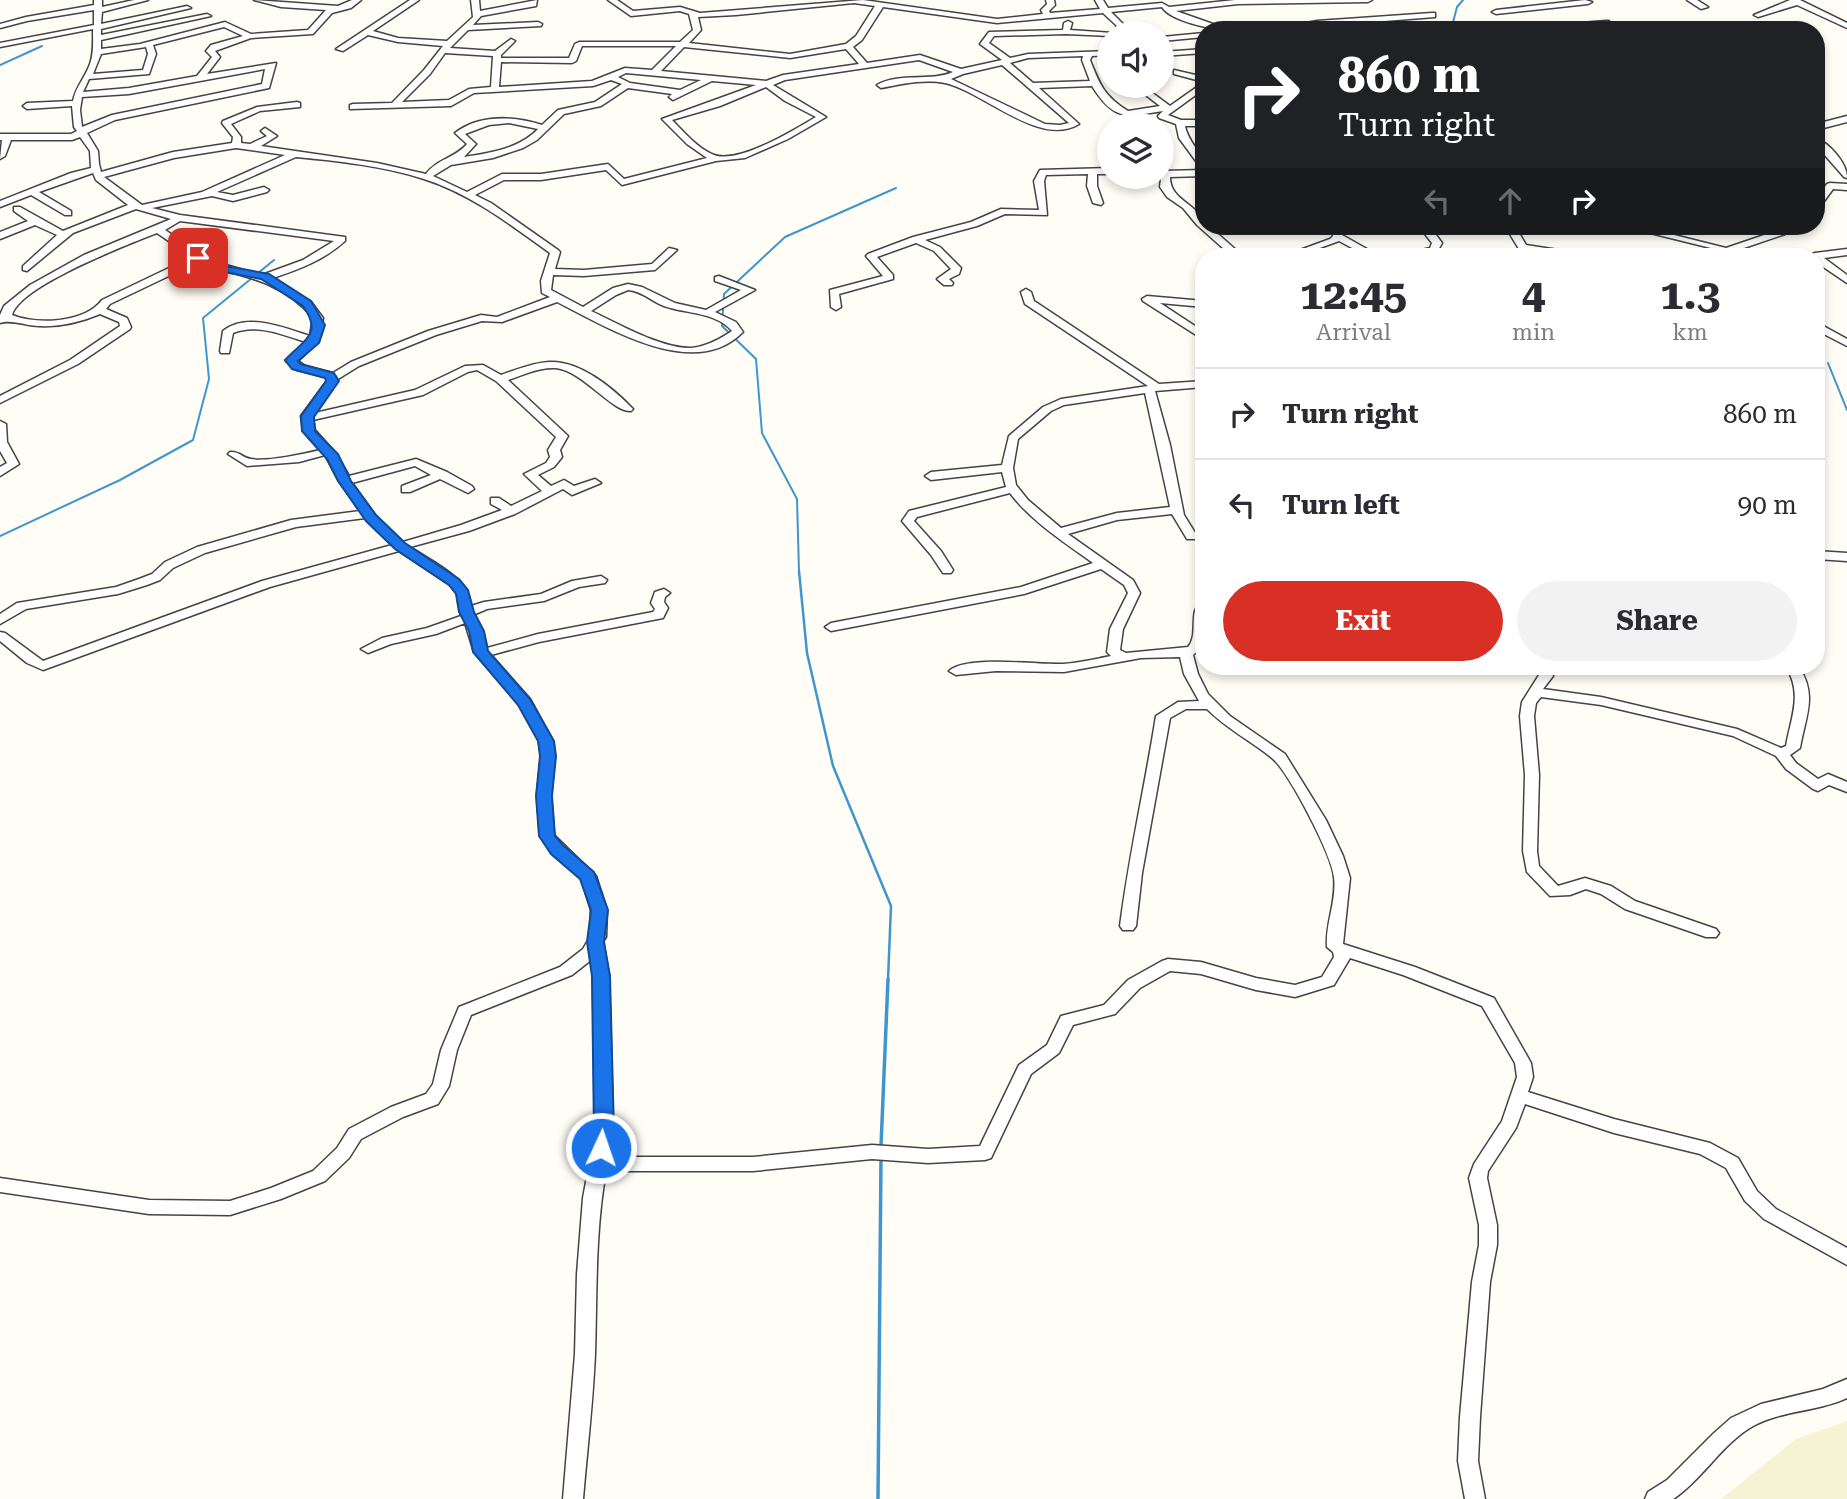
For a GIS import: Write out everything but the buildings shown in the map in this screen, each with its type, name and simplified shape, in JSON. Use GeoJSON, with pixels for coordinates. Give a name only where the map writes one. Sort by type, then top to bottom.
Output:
{"type":"FeatureCollection","features":[{"type":"Feature","properties":{"kind":"street"},"geometry":{"type":"LineString","coordinates":[[0,26],[98,6],[144,0]]}},
{"type":"Feature","properties":{"kind":"street"},"geometry":{"type":"LineString","coordinates":[[258,0],[281,5],[335,8],[348,6],[357,0]]}},
{"type":"Feature","properties":{"kind":"street"},"geometry":{"type":"LineString","coordinates":[[340,49],[415,0]]}},
{"type":"Feature","properties":{"kind":"street"},"geometry":{"type":"LineString","coordinates":[[394,105],[477,17],[475,0]]}},
{"type":"Feature","properties":{"kind":"street"},"geometry":{"type":"LineString","coordinates":[[477,14],[533,4],[533,0]]}},
{"type":"Feature","properties":{"kind":"street"},"geometry":{"type":"LineString","coordinates":[[612,0],[631,14],[748,13],[839,1],[860,1],[987,20],[1048,18],[1162,5],[1368,0]]}},
{"type":"Feature","properties":{"kind":"street"},"geometry":{"type":"LineString","coordinates":[[655,72],[697,30],[690,12],[680,0]]}},
{"type":"Feature","properties":{"kind":"street"},"geometry":{"type":"LineString","coordinates":[[739,0],[748,13]]}},
{"type":"Feature","properties":{"kind":"street"},"geometry":{"type":"LineString","coordinates":[[770,0],[778,11]]}},
{"type":"Feature","properties":{"kind":"street"},"geometry":{"type":"LineString","coordinates":[[902,8],[910,0]]}},
{"type":"Feature","properties":{"kind":"street"},"geometry":{"type":"LineString","coordinates":[[1048,18],[1045,10],[1051,5],[1050,0]]}},
{"type":"Feature","properties":{"kind":"street"},"geometry":{"type":"LineString","coordinates":[[1099,0],[1116,21]]}},
{"type":"Feature","properties":{"kind":"street"},"geometry":{"type":"LineString","coordinates":[[1340,0],[1360,20]]}},
{"type":"Feature","properties":{"kind":"street"},"geometry":{"type":"LineString","coordinates":[[1691,0],[1704,7]]}},
{"type":"Feature","properties":{"kind":"street"},"geometry":{"type":"LineString","coordinates":[[1284,1],[1305,21]]}},
{"type":"Feature","properties":{"kind":"street"},"geometry":{"type":"LineString","coordinates":[[1496,12],[1587,1],[1605,21]]}},
{"type":"Feature","properties":{"kind":"street"},"geometry":{"type":"LineString","coordinates":[[1758,15],[1795,1],[1847,26]]}},
{"type":"Feature","properties":{"kind":"street"},"geometry":{"type":"LineString","coordinates":[[562,83],[579,44],[677,44],[682,47],[748,49],[790,56],[856,43],[872,12],[881,5]]}},
{"type":"Feature","properties":{"kind":"street"},"geometry":{"type":"LineString","coordinates":[[1162,5],[1195,22]]}},
{"type":"Feature","properties":{"kind":"street"},"geometry":{"type":"LineString","coordinates":[[98,6],[97,52],[93,67],[80,87],[76,121],[81,133],[93,147],[97,173],[138,206],[179,218],[342,239],[332,249],[265,276]]}},
{"type":"Feature","properties":{"kind":"street"},"geometry":{"type":"LineString","coordinates":[[0,46],[187,8]]}},
{"type":"Feature","properties":{"kind":"street"},"geometry":{"type":"LineString","coordinates":[[201,77],[213,64],[216,57],[210,51],[214,47],[250,36],[310,32],[335,8]]}},
{"type":"Feature","properties":{"kind":"street"},"geometry":{"type":"LineString","coordinates":[[1066,32],[1066,24],[1074,15]]}},
{"type":"Feature","properties":{"kind":"street"},"geometry":{"type":"LineString","coordinates":[[1353,21],[1432,15]]}},
{"type":"Feature","properties":{"kind":"street"},"geometry":{"type":"LineString","coordinates":[[97,38],[207,16]]}},
{"type":"Feature","properties":{"kind":"street"},"geometry":{"type":"LineString","coordinates":[[97,52],[149,44],[225,24],[250,36]]}},
{"type":"Feature","properties":{"kind":"street"},"geometry":{"type":"LineString","coordinates":[[466,28],[538,24]]}},
{"type":"Feature","properties":{"kind":"street"},"geometry":{"type":"LineString","coordinates":[[367,32],[497,57],[572,61]]}},
{"type":"Feature","properties":{"kind":"street"},"geometry":{"type":"LineString","coordinates":[[881,85],[923,78],[945,81],[1043,126],[1060,128],[1075,124],[984,44],[992,34],[1097,33]]}},
{"type":"Feature","properties":{"kind":"street"},"geometry":{"type":"LineString","coordinates":[[1174,37],[1195,36]]}},
{"type":"Feature","properties":{"kind":"street"},"geometry":{"type":"LineString","coordinates":[[495,89],[497,57],[511,41]]}},
{"type":"Feature","properties":{"kind":"street"},"geometry":{"type":"LineString","coordinates":[[86,77],[146,72],[152,54],[149,44]]}},
{"type":"Feature","properties":{"kind":"street"},"geometry":{"type":"LineString","coordinates":[[848,46],[865,66]]}},
{"type":"Feature","properties":{"kind":"street"},"geometry":{"type":"LineString","coordinates":[[1174,53],[1195,52]]}},
{"type":"Feature","properties":{"kind":"street"},"geometry":{"type":"LineString","coordinates":[[1088,53],[1086,60],[1106,101],[1126,114],[1168,108]]}},
{"type":"Feature","properties":{"kind":"street"},"geometry":{"type":"LineString","coordinates":[[945,81],[960,72],[1041,54],[1097,53]]}},
{"type":"Feature","properties":{"kind":"street"},"geometry":{"type":"LineString","coordinates":[[715,159],[696,147],[666,119],[718,104],[783,78],[920,57],[960,72]]}},
{"type":"Feature","properties":{"kind":"street"},"geometry":{"type":"LineString","coordinates":[[0,156],[3,138],[72,137],[112,118],[266,86],[273,65],[27,106]]}},
{"type":"Feature","properties":{"kind":"street"},"geometry":{"type":"LineString","coordinates":[[354,107],[451,103],[472,91],[593,83],[625,71],[767,84],[822,117],[743,156],[715,159],[622,182],[608,167],[541,177],[502,177],[468,195]]}},
{"type":"Feature","properties":{"kind":"street"},"geometry":{"type":"LineString","coordinates":[[1177,72],[1195,79]]}},
{"type":"Feature","properties":{"kind":"street"},"geometry":{"type":"LineString","coordinates":[[611,78],[625,83],[626,86]]}},
{"type":"Feature","properties":{"kind":"street"},"geometry":{"type":"LineString","coordinates":[[671,98],[712,78]]}},
{"type":"Feature","properties":{"kind":"street"},"geometry":{"type":"LineString","coordinates":[[1031,86],[1095,83]]}},
{"type":"Feature","properties":{"kind":"street"},"geometry":{"type":"LineString","coordinates":[[428,177],[432,170],[452,162],[506,151],[535,137],[541,127],[562,111],[591,107],[626,86],[681,93]]}},
{"type":"Feature","properties":{"kind":"street"},"geometry":{"type":"LineString","coordinates":[[1195,89],[1168,108],[1162,116],[1180,123],[1195,123]]}},
{"type":"Feature","properties":{"kind":"street"},"geometry":{"type":"LineString","coordinates":[[1154,98],[1168,108]]}},
{"type":"Feature","properties":{"kind":"street"},"geometry":{"type":"LineString","coordinates":[[236,145],[237,137],[226,123],[258,108],[297,105]]}},
{"type":"Feature","properties":{"kind":"street"},"geometry":{"type":"LineString","coordinates":[[1825,125],[1847,119]]}},
{"type":"Feature","properties":{"kind":"street"},"geometry":{"type":"LineString","coordinates":[[523,121],[541,127]]}},
{"type":"Feature","properties":{"kind":"street"},"geometry":{"type":"LineString","coordinates":[[452,162],[453,158],[464,153],[472,144],[459,133],[482,123],[552,121]]}},
{"type":"Feature","properties":{"kind":"street"},"geometry":{"type":"LineString","coordinates":[[1180,123],[1183,138],[1195,154]]}},
{"type":"Feature","properties":{"kind":"street"},"geometry":{"type":"LineString","coordinates":[[252,147],[273,136],[265,131]]}},
{"type":"Feature","properties":{"kind":"street"},"geometry":{"type":"LineString","coordinates":[[0,205],[74,175],[97,173],[173,155],[236,145],[377,166],[428,177],[468,195],[488,205],[555,252],[544,280],[546,291],[583,311],[631,332],[687,351],[711,345],[738,332],[735,326],[707,314],[663,302],[637,288],[621,288],[583,311]]}},
{"type":"Feature","properties":{"kind":"street"},"geometry":{"type":"LineString","coordinates":[[1825,148],[1847,175]]}},
{"type":"Feature","properties":{"kind":"street"},"geometry":{"type":"LineString","coordinates":[[203,195],[213,188],[293,155]]}},
{"type":"Feature","properties":{"kind":"street"},"geometry":{"type":"LineString","coordinates":[[1093,171],[1093,186],[1098,203]]}},
{"type":"Feature","properties":{"kind":"street"},"geometry":{"type":"LineString","coordinates":[[836,307],[834,292],[889,277],[871,256],[916,239],[974,224],[1004,211],[1044,213],[1040,173],[1097,171]]}},
{"type":"Feature","properties":{"kind":"street"},"geometry":{"type":"LineString","coordinates":[[1174,174],[1195,173]]}},
{"type":"Feature","properties":{"kind":"street"},"geometry":{"type":"LineString","coordinates":[[1825,194],[1830,187],[1847,187]]}},
{"type":"Feature","properties":{"kind":"street"},"geometry":{"type":"LineString","coordinates":[[1166,189],[1195,218]]}},
{"type":"Feature","properties":{"kind":"street"},"geometry":{"type":"LineString","coordinates":[[27,268],[64,235],[138,206],[212,193],[233,198],[264,190]]}},
{"type":"Feature","properties":{"kind":"street"},"geometry":{"type":"LineString","coordinates":[[33,192],[68,213]]}},
{"type":"Feature","properties":{"kind":"street"},"geometry":{"type":"LineString","coordinates":[[17,209],[64,235]]}},
{"type":"Feature","properties":{"kind":"street"},"geometry":{"type":"LineString","coordinates":[[179,218],[88,257],[34,287],[13,305],[3,318],[29,324],[80,320],[100,310],[106,302],[198,258]]}},
{"type":"Feature","properties":{"kind":"street"},"geometry":{"type":"LineString","coordinates":[[0,236],[35,221]]}},
{"type":"Feature","properties":{"kind":"street"},"geometry":{"type":"LineString","coordinates":[[160,228],[198,258],[223,269],[265,276],[307,303],[318,318],[314,341],[291,360],[293,365],[332,378],[355,364],[432,332],[481,318],[498,320],[558,298]]}},
{"type":"Feature","properties":{"kind":"street"},"geometry":{"type":"LineString","coordinates":[[1213,235],[1228,248]]}},
{"type":"Feature","properties":{"kind":"street"},"geometry":{"type":"LineString","coordinates":[[1662,235],[1712,248]]}},
{"type":"Feature","properties":{"kind":"street"},"geometry":{"type":"LineString","coordinates":[[1733,248],[1773,235]]}},
{"type":"Feature","properties":{"kind":"street"},"geometry":{"type":"LineString","coordinates":[[1309,248],[1338,237],[1359,248]]}},
{"type":"Feature","properties":{"kind":"street"},"geometry":{"type":"LineString","coordinates":[[916,239],[937,249],[956,268],[955,272],[942,279],[948,283]]}},
{"type":"Feature","properties":{"kind":"street"},"geometry":{"type":"LineString","coordinates":[[549,272],[603,272],[655,267],[672,250]]}},
{"type":"Feature","properties":{"kind":"street"},"geometry":{"type":"LineString","coordinates":[[1825,255],[1847,252]]}},
{"type":"Feature","properties":{"kind":"street"},"geometry":{"type":"LineString","coordinates":[[1825,264],[1847,280]]}},
{"type":"Feature","properties":{"kind":"street"},"geometry":{"type":"LineString","coordinates":[[707,314],[713,308],[750,290],[719,279]]}},
{"type":"Feature","properties":{"kind":"street"},"geometry":{"type":"LineString","coordinates":[[1026,292],[1029,302],[1153,388]]}},
{"type":"Feature","properties":{"kind":"street"},"geometry":{"type":"LineString","coordinates":[[1195,303],[1147,299],[1195,331]]}},
{"type":"Feature","properties":{"kind":"street"},"geometry":{"type":"LineString","coordinates":[[0,302],[13,305]]}},
{"type":"Feature","properties":{"kind":"street"},"geometry":{"type":"LineString","coordinates":[[0,400],[40,382],[126,327],[123,320],[100,310]]}},
{"type":"Feature","properties":{"kind":"street"},"geometry":{"type":"LineString","coordinates":[[225,351],[228,331],[241,327],[268,328],[314,341]]}},
{"type":"Feature","properties":{"kind":"street"},"geometry":{"type":"LineString","coordinates":[[1825,328],[1847,330]]}},
{"type":"Feature","properties":{"kind":"street"},"geometry":{"type":"LineString","coordinates":[[1825,330],[1847,343]]}},
{"type":"Feature","properties":{"kind":"street"},"geometry":{"type":"LineString","coordinates":[[500,379],[550,364],[565,366],[627,409]]}},
{"type":"Feature","properties":{"kind":"street"},"geometry":{"type":"LineString","coordinates":[[307,418],[419,393],[465,369],[479,367],[500,379],[562,436],[554,450],[556,457],[550,465],[530,474],[548,490]]}},
{"type":"Feature","properties":{"kind":"street"},"geometry":{"type":"LineString","coordinates":[[332,378],[333,381],[307,418],[309,431],[328,451],[368,514],[400,546],[454,582],[463,593],[467,615],[476,631],[482,653],[525,702],[546,741],[548,756],[544,796],[547,836],[557,849],[588,876],[600,910],[596,942],[601,976],[604,1133],[592,1198],[586,1274],[585,1354],[573,1499]]}},
{"type":"Feature","properties":{"kind":"street"},"geometry":{"type":"LineString","coordinates":[[1123,657],[1114,652],[1114,634],[1133,593],[1126,580],[1059,533],[1024,503],[1014,489],[1007,468],[1013,438],[1047,409],[1061,402],[1153,388],[1195,385]]}},
{"type":"Feature","properties":{"kind":"street"},"geometry":{"type":"LineString","coordinates":[[1153,388],[1154,413],[1178,515],[1191,536]]}},
{"type":"Feature","properties":{"kind":"street"},"geometry":{"type":"LineString","coordinates":[[0,424],[1,442],[13,464],[0,472]]}},
{"type":"Feature","properties":{"kind":"street"},"geometry":{"type":"LineString","coordinates":[[234,454],[247,463],[299,459],[328,451]]}},
{"type":"Feature","properties":{"kind":"street"},"geometry":{"type":"LineString","coordinates":[[345,481],[416,462],[468,489]]}},
{"type":"Feature","properties":{"kind":"street"},"geometry":{"type":"LineString","coordinates":[[931,476],[1007,468]]}},
{"type":"Feature","properties":{"kind":"street"},"geometry":{"type":"LineString","coordinates":[[406,489],[443,474]]}},
{"type":"Feature","properties":{"kind":"street"},"geometry":{"type":"LineString","coordinates":[[0,636],[15,642],[35,663],[43,666],[266,584],[444,534],[511,510],[564,484],[572,491],[595,483]]}},
{"type":"Feature","properties":{"kind":"street"},"geometry":{"type":"LineString","coordinates":[[947,570],[937,554],[908,521],[913,514],[1014,489]]}},
{"type":"Feature","properties":{"kind":"street"},"geometry":{"type":"LineString","coordinates":[[495,501],[511,510]]}},
{"type":"Feature","properties":{"kind":"street"},"geometry":{"type":"LineString","coordinates":[[1059,533],[1100,519],[1130,513],[1178,510]]}},
{"type":"Feature","properties":{"kind":"street"},"geometry":{"type":"LineString","coordinates":[[0,620],[22,606],[106,592],[143,582],[156,577],[169,565],[213,547],[295,523],[368,514]]}},
{"type":"Feature","properties":{"kind":"street"},"geometry":{"type":"LineString","coordinates":[[1825,556],[1847,557]]}},
{"type":"Feature","properties":{"kind":"street"},"geometry":{"type":"LineString","coordinates":[[831,627],[1024,590],[1102,564]]}},
{"type":"Feature","properties":{"kind":"street"},"geometry":{"type":"LineString","coordinates":[[368,649],[387,641],[431,631],[484,606],[544,597],[576,584],[601,580]]}},
{"type":"Feature","properties":{"kind":"street"},"geometry":{"type":"LineString","coordinates":[[482,653],[538,638],[659,615],[662,608],[657,603],[659,595],[664,593]]}},
{"type":"Feature","properties":{"kind":"street"},"geometry":{"type":"LineString","coordinates":[[1186,655],[1195,649]]}},
{"type":"Feature","properties":{"kind":"street"},"geometry":{"type":"LineString","coordinates":[[956,671],[1098,665],[1123,657],[1174,650],[1186,655],[1195,654]]}},
{"type":"Feature","properties":{"kind":"street"},"geometry":{"type":"LineString","coordinates":[[1186,655],[1194,680],[1211,705],[1225,719],[1280,757],[1319,820],[1336,856],[1342,878],[1334,944],[1340,949],[1409,971],[1488,1002],[1524,1063],[1525,1077],[1510,1124],[1480,1169],[1478,1178],[1488,1225],[1489,1245],[1481,1283],[1470,1417],[1468,1461],[1475,1499]]}},
{"type":"Feature","properties":{"kind":"street"},"geometry":{"type":"LineString","coordinates":[[1538,692],[1536,688],[1546,675]]}},
{"type":"Feature","properties":{"kind":"street"},"geometry":{"type":"LineString","coordinates":[[1781,753],[1793,748],[1805,702],[1803,683],[1799,675]]}},
{"type":"Feature","properties":{"kind":"street"},"geometry":{"type":"LineString","coordinates":[[1538,692],[1601,701],[1737,733],[1781,753],[1808,782],[1818,786],[1828,779],[1847,787]]}},
{"type":"Feature","properties":{"kind":"street"},"geometry":{"type":"LineString","coordinates":[[1538,692],[1529,702],[1527,716],[1532,775],[1529,833],[1532,868],[1555,892],[1570,890],[1584,883],[1606,890],[1630,905],[1711,933]]}},
{"type":"Feature","properties":{"kind":"street"},"geometry":{"type":"LineString","coordinates":[[1128,926],[1134,873],[1163,716],[1183,705],[1211,705]]}},
{"type":"Feature","properties":{"kind":"street"},"geometry":{"type":"LineString","coordinates":[[0,1185],[149,1207],[230,1208],[275,1194],[319,1176],[343,1153],[355,1134],[385,1118],[432,1099],[441,1086],[449,1049],[465,1011],[566,971],[589,953],[596,942]]}},
{"type":"Feature","properties":{"kind":"street"},"geometry":{"type":"LineString","coordinates":[[598,1164],[753,1164],[872,1152],[928,1156],[985,1153],[1025,1070],[1032,1062],[1053,1049],[1067,1020],[1108,1010],[1134,984],[1168,965],[1201,968],[1256,984],[1296,990],[1328,981],[1342,957],[1340,949]]}},
{"type":"Feature","properties":{"kind":"street"},"geometry":{"type":"LineString","coordinates":[[1519,1096],[1614,1126],[1704,1148],[1732,1163],[1751,1196],[1770,1214],[1847,1257]]}},
{"type":"Feature","properties":{"kind":"street"},"geometry":{"type":"LineString","coordinates":[[1655,1499],[1678,1484],[1705,1453],[1747,1419],[1772,1409],[1830,1398],[1847,1388]]}},
{"type":"Feature","properties":{"kind":"shaded area"},"geometry":{"type":"Polygon","coordinates":[[[1847,1421],[1847,1499],[1721,1499],[1796,1439],[1847,1421]]]}},
{"type":"Feature","properties":{"kind":"waterway"},"geometry":{"type":"LineString","coordinates":[[1453,21],[1457,7],[1463,0]]}},
{"type":"Feature","properties":{"kind":"waterway"},"geometry":{"type":"LineString","coordinates":[[0,65],[42,46]]}},
{"type":"Feature","properties":{"kind":"waterway"},"geometry":{"type":"LineString","coordinates":[[799,572],[797,499],[762,433],[756,359],[722,326],[724,294],[785,237],[896,188]]}},
{"type":"Feature","properties":{"kind":"waterway"},"geometry":{"type":"LineString","coordinates":[[0,536],[120,480],[193,440],[209,379],[203,318],[274,260]]}},
{"type":"Feature","properties":{"kind":"waterway"},"geometry":{"type":"LineString","coordinates":[[1828,363],[1847,410]]}},
{"type":"Feature","properties":{"kind":"waterway"},"geometry":{"type":"LineString","coordinates":[[799,571],[807,653],[833,766],[891,906],[888,980]]}},
{"type":"Feature","properties":{"kind":"waterway"},"geometry":{"type":"LineString","coordinates":[[881,1146],[888,979]]}},
{"type":"Feature","properties":{"kind":"waterway"},"geometry":{"type":"LineString","coordinates":[[878,1499],[881,1157]]}},
{"type":"Feature","properties":{"kind":"route"},"geometry":{"type":"LineString","coordinates":[[198,258],[223,269],[265,276],[307,303],[318,318],[318,332],[314,341],[291,360],[296,367],[330,375],[333,381],[307,416],[309,431],[333,457],[345,481],[371,518],[400,546],[438,570],[463,593],[466,612],[476,631],[481,652],[525,702],[546,741],[548,756],[544,796],[547,836],[557,849],[588,876],[600,910],[596,942],[601,976],[604,1133],[601,1148]]}}]}
